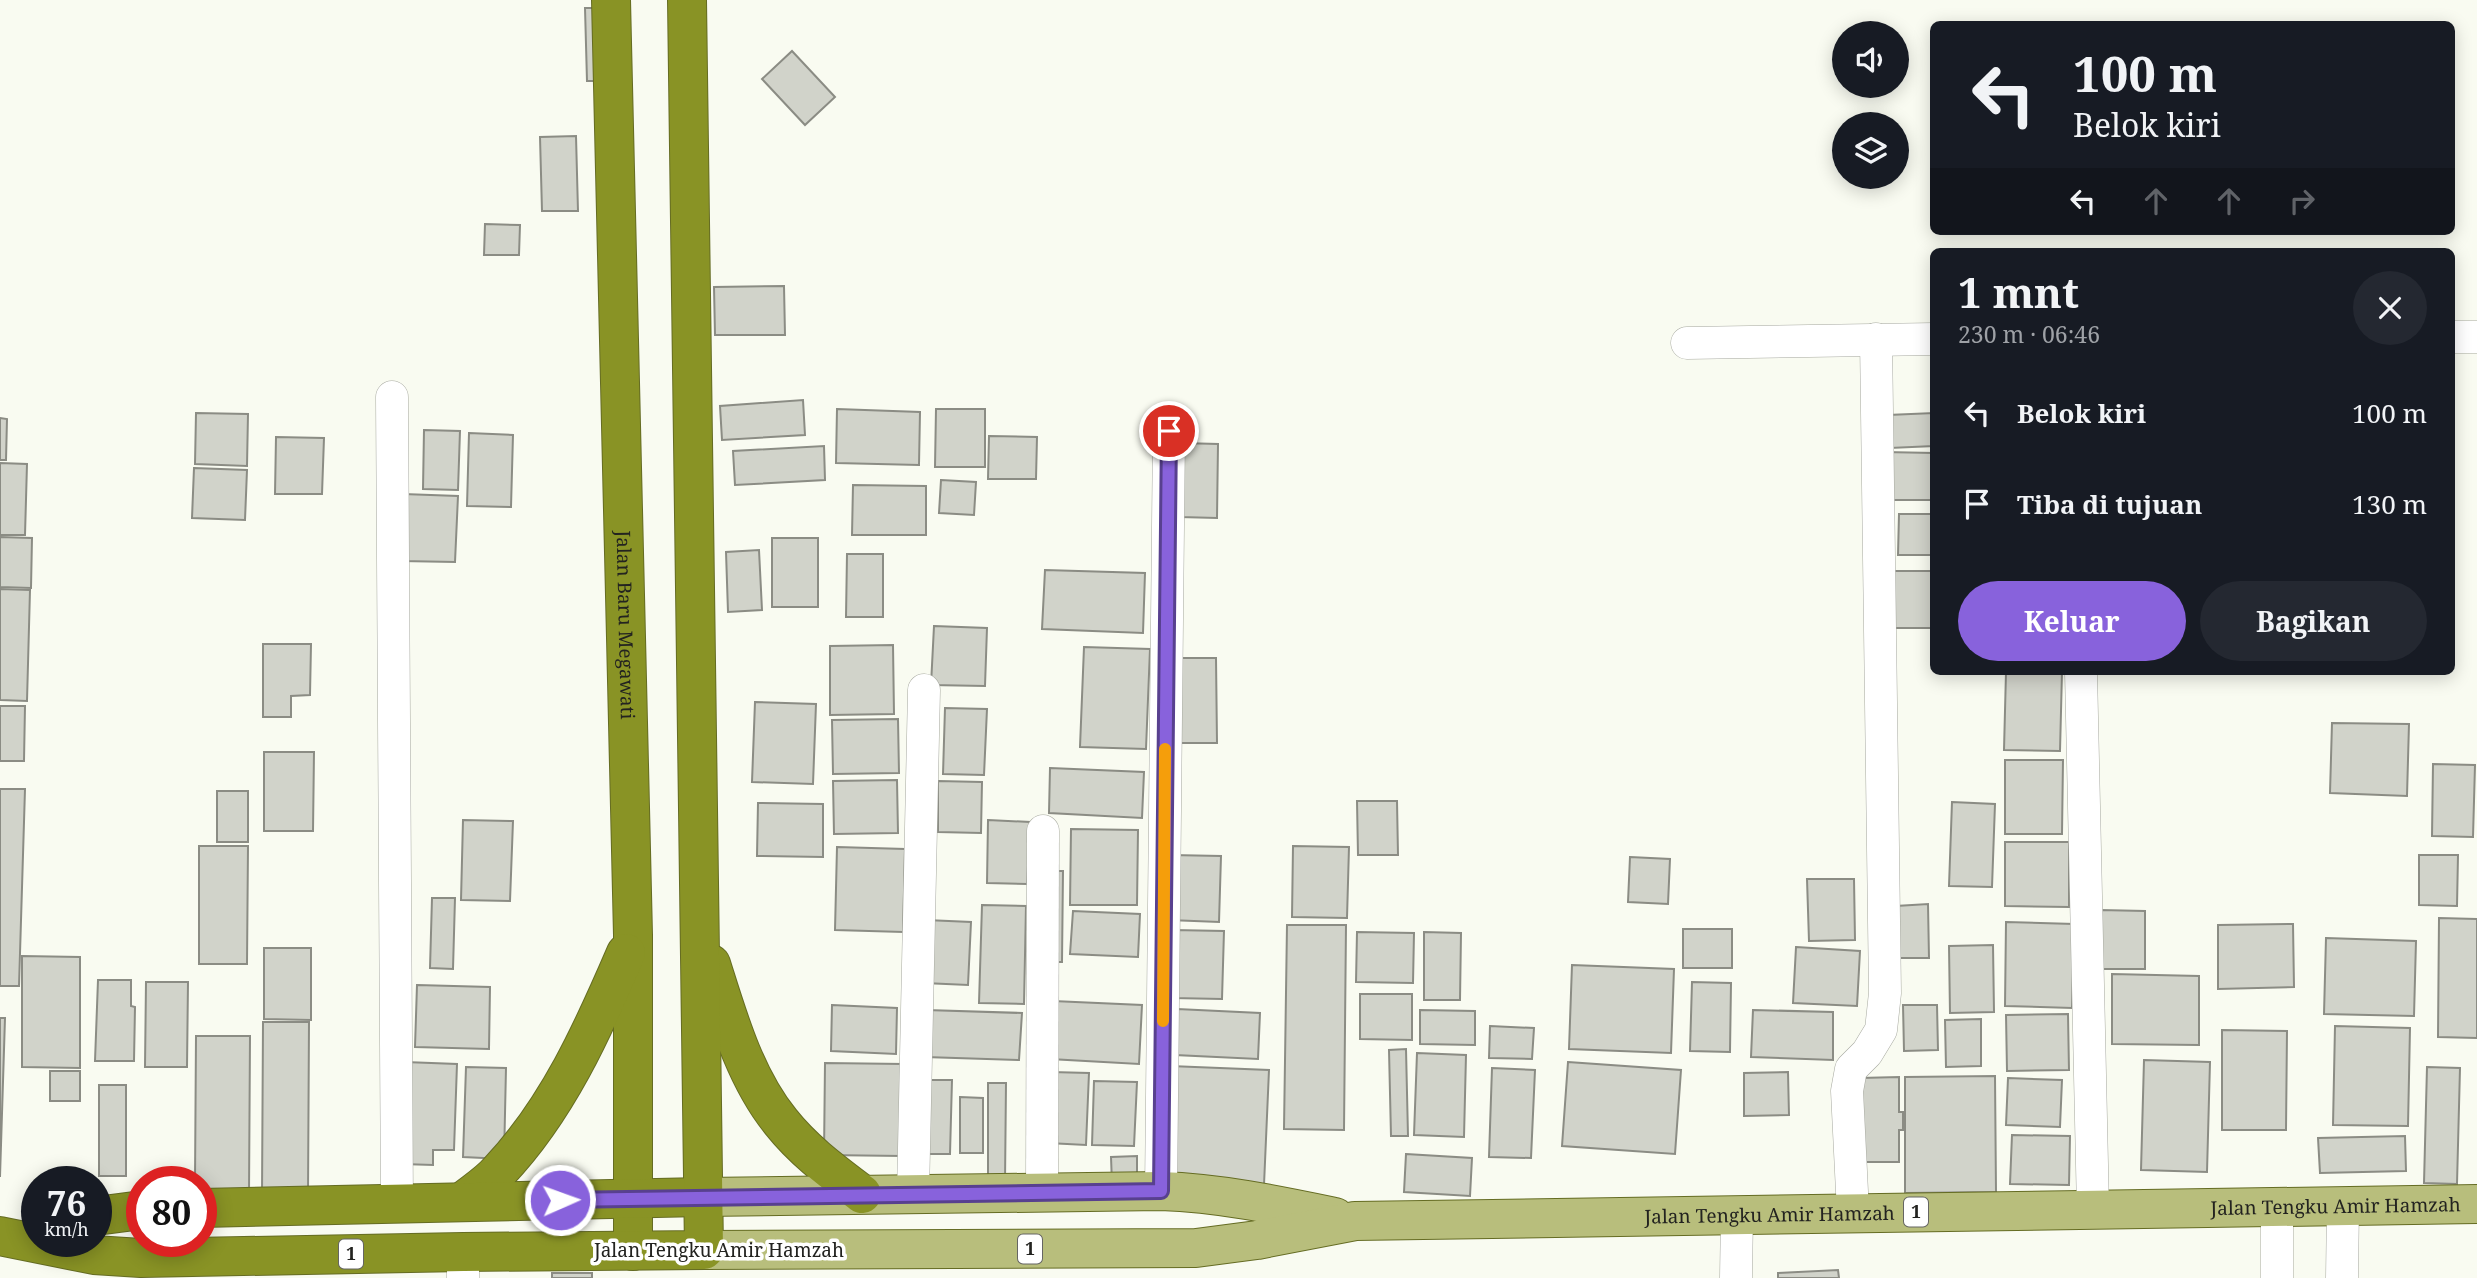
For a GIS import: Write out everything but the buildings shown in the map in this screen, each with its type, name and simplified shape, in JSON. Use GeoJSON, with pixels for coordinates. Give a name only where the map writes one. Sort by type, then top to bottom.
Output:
{"type":"FeatureCollection","features":[{"type":"Feature","properties":{"kind":"highway","name":"Jalan Baru Megawati"},"geometry":{"type":"LineString","coordinates":[[611,0],[633,935],[634,1251]]}},
{"type":"Feature","properties":{"kind":"highway"},"geometry":{"type":"LineString","coordinates":[[687,0],[704,1250]]}},
{"type":"Feature","properties":{"kind":"highway"},"geometry":{"type":"LineString","coordinates":[[700,932],[734,1034],[768,1102],[780,1121],[810,1154],[862,1194]]}},
{"type":"Feature","properties":{"kind":"highway"},"geometry":{"type":"LineString","coordinates":[[462,1202],[498,1173],[534,1130],[599,1017],[633,935]]}},
{"type":"Feature","properties":{"kind":"highway","name":"Jalan Tengku Amir Hamzah"},"geometry":{"type":"LineString","coordinates":[[217,1208],[702,1197]]}},
{"type":"Feature","properties":{"kind":"highway","name":"Jalan Tengku Amir Hamzah"},"geometry":{"type":"LineString","coordinates":[[0,1235],[21,1230]]}},
{"type":"Feature","properties":{"kind":"highway","name":"Jalan Tengku Amir Hamzah"},"geometry":{"type":"LineString","coordinates":[[0,1235],[94,1266],[141,1258],[463,1265],[634,1251],[704,1250]]}},
{"type":"Feature","properties":{"kind":"main road","name":"Jalan Tengku Amir Hamzah"},"geometry":{"type":"LineString","coordinates":[[702,1197],[1195,1192],[1355,1221]]}},
{"type":"Feature","properties":{"kind":"main road","name":"Jalan Tengku Amir Hamzah"},"geometry":{"type":"LineString","coordinates":[[704,1250],[1196,1248],[1257,1240],[1355,1221],[2477,1204]]}},
{"type":"Feature","properties":{"kind":"street"},"geometry":{"type":"LineString","coordinates":[[2455,337],[2477,337]]}},
{"type":"Feature","properties":{"kind":"street"},"geometry":{"type":"LineString","coordinates":[[1853,1212],[1847,1091],[1851,1069],[1867,1053],[1881,1030],[1885,993],[1876,339]]}},
{"type":"Feature","properties":{"kind":"street"},"geometry":{"type":"LineString","coordinates":[[1687,343],[1930,339]]}},
{"type":"Feature","properties":{"kind":"street"},"geometry":{"type":"LineString","coordinates":[[391,397],[397,1204]]}},
{"type":"Feature","properties":{"kind":"street"},"geometry":{"type":"LineString","coordinates":[[1161,1191],[1169,431]]}},
{"type":"Feature","properties":{"kind":"street"},"geometry":{"type":"LineString","coordinates":[[2081,675],[2094,1209]]}},
{"type":"Feature","properties":{"kind":"street"},"geometry":{"type":"LineString","coordinates":[[913,1194],[924,690]]}},
{"type":"Feature","properties":{"kind":"street"},"geometry":{"type":"LineString","coordinates":[[1042,1192],[1043,831]]}},
{"type":"Feature","properties":{"kind":"street"},"geometry":{"type":"LineString","coordinates":[[2277,1206],[2277,1278]]}},
{"type":"Feature","properties":{"kind":"street"},"geometry":{"type":"LineString","coordinates":[[2342,1278],[2343,1206]]}},
{"type":"Feature","properties":{"kind":"street"},"geometry":{"type":"LineString","coordinates":[[1736,1278],[1737,1215]]}},
{"type":"Feature","properties":{"kind":"slow traffic"},"geometry":{"type":"LineString","coordinates":[[1163,1021],[1165,749]]}},
{"type":"Feature","properties":{"kind":"route"},"geometry":{"type":"LineString","coordinates":[[560,1200],[1161,1191],[1169,431]]}}]}
